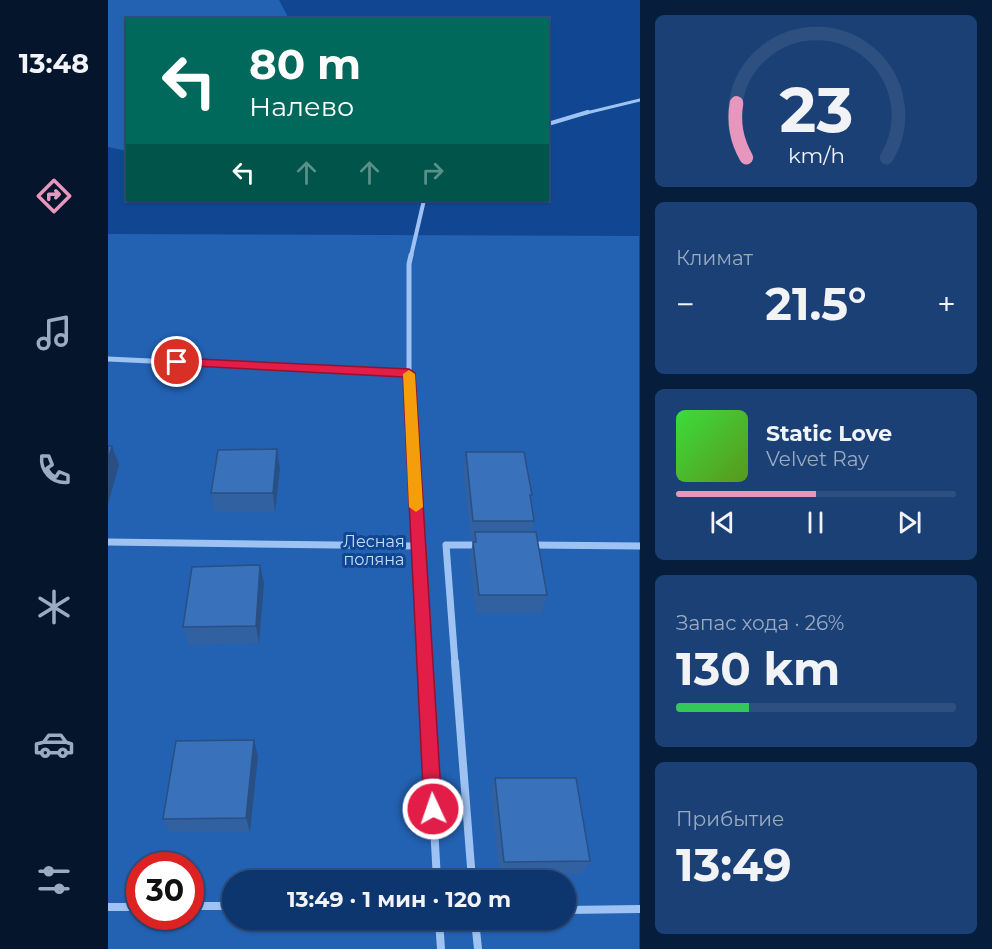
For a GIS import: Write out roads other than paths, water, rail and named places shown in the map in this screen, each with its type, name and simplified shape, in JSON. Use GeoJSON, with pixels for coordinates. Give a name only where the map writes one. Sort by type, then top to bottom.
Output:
{"type":"FeatureCollection","features":[{"type":"Feature","properties":{"kind":"street"},"geometry":{"type":"LineString","coordinates":[[549,124],[559,119],[639,100]]}},
{"type":"Feature","properties":{"kind":"street"},"geometry":{"type":"LineString","coordinates":[[424,201],[409,264],[409,373],[436,870]]}},
{"type":"Feature","properties":{"kind":"street"},"geometry":{"type":"LineString","coordinates":[[108,359],[409,373]]}},
{"type":"Feature","properties":{"kind":"street"},"geometry":{"type":"LineString","coordinates":[[108,542],[418,546]]}},
{"type":"Feature","properties":{"kind":"street"},"geometry":{"type":"LineString","coordinates":[[471,870],[446,545],[491,545]]}},
{"type":"Feature","properties":{"kind":"street"},"geometry":{"type":"LineString","coordinates":[[525,545],[639,546]]}},
{"type":"Feature","properties":{"kind":"street"},"geometry":{"type":"LineString","coordinates":[[204,906],[222,906]]}},
{"type":"Feature","properties":{"kind":"street"},"geometry":{"type":"LineString","coordinates":[[108,907],[126,907]]}},
{"type":"Feature","properties":{"kind":"street"},"geometry":{"type":"LineString","coordinates":[[576,910],[639,909]]}},
{"type":"Feature","properties":{"kind":"street"},"geometry":{"type":"LineString","coordinates":[[440,930],[441,949]]}},
{"type":"Feature","properties":{"kind":"street"},"geometry":{"type":"LineString","coordinates":[[477,930],[478,949]]}},
{"type":"Feature","properties":{"kind":"park label","name":"Лесная поляна"},"geometry":{"type":"Point","coordinates":[374,550]}}]}
